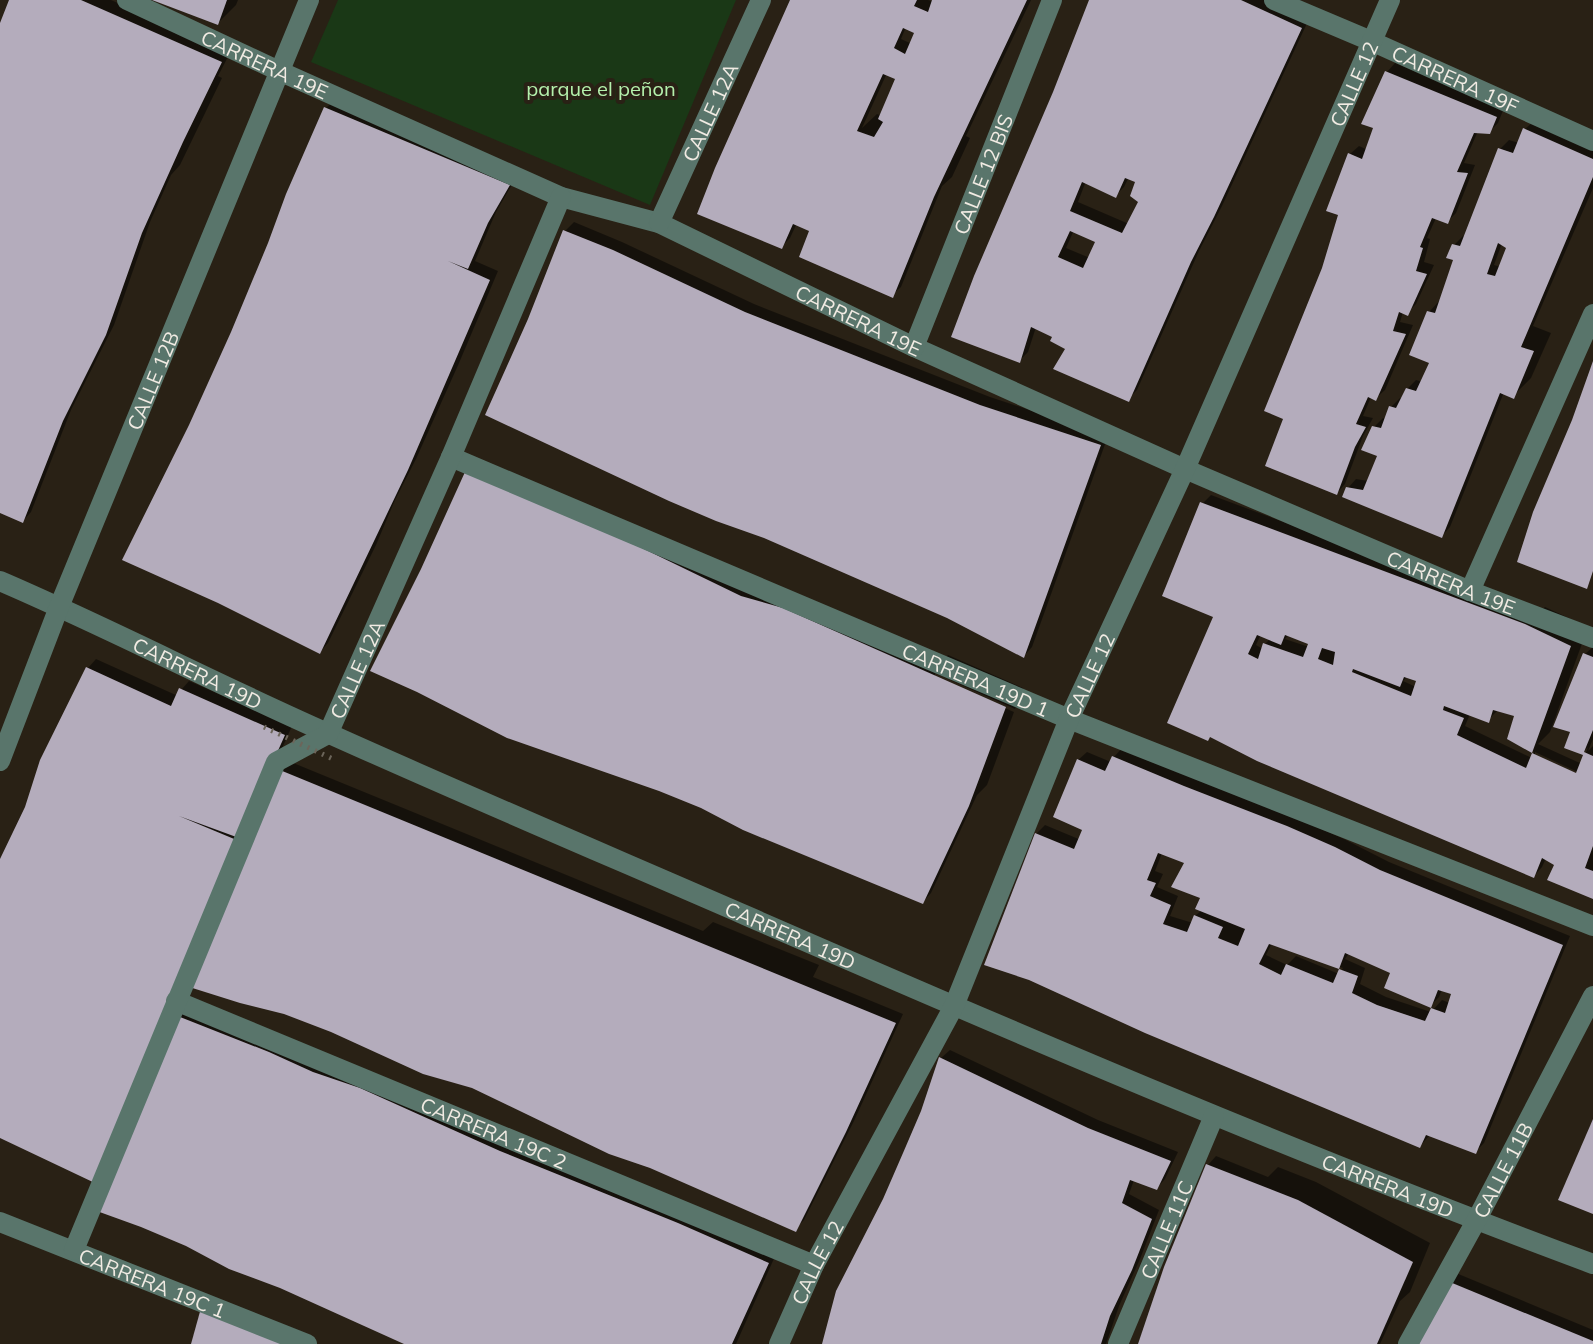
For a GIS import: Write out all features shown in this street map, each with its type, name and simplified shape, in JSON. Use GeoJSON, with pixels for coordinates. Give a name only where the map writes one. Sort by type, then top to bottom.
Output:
{"type":"FeatureCollection","features":[{"type":"Feature","properties":{"kind":"street","name":"CARRERA 19E"},"geometry":{"type":"LineString","coordinates":[[127,0],[561,197],[659,223],[914,347],[1185,469],[1470,591],[1593,638]]}},
{"type":"Feature","properties":{"kind":"street","name":"CALLE 12B"},"geometry":{"type":"LineString","coordinates":[[0,761],[59,607],[309,0]]}},
{"type":"Feature","properties":{"kind":"street","name":"CALLE 12A"},"geometry":{"type":"LineString","coordinates":[[659,223],[761,0]]}},
{"type":"Feature","properties":{"kind":"street","name":"CALLE 12 BIS"},"geometry":{"type":"LineString","coordinates":[[914,347],[1052,0]]}},
{"type":"Feature","properties":{"kind":"street","name":"CARRERA 19F"},"geometry":{"type":"LineString","coordinates":[[1274,0],[1593,141]]}},
{"type":"Feature","properties":{"kind":"street","name":"CALLE 12"},"geometry":{"type":"LineString","coordinates":[[779,1344],[814,1265],[954,1006],[1069,719],[1185,469],[1390,0]]}},
{"type":"Feature","properties":{"kind":"street","name":"CALLE 12A"},"geometry":{"type":"LineString","coordinates":[[74,1250],[276,762],[328,734],[451,457],[561,197]]}},
{"type":"Feature","properties":{"kind":"street"},"geometry":{"type":"LineString","coordinates":[[1470,591],[1593,314]]}},
{"type":"Feature","properties":{"kind":"street","name":"CARRERA 19D 1"},"geometry":{"type":"LineString","coordinates":[[451,457],[1069,719],[1593,926]]}},
{"type":"Feature","properties":{"kind":"street","name":"CARRERA 19D"},"geometry":{"type":"LineString","coordinates":[[0,581],[328,734],[954,1006],[1214,1116],[1476,1221],[1593,1264]]}},
{"type":"Feature","properties":{"kind":"street","name":"CALLE 11B"},"geometry":{"type":"LineString","coordinates":[[1408,1344],[1593,996]]}},
{"type":"Feature","properties":{"kind":"street","name":"CARRERA 19C 2"},"geometry":{"type":"LineString","coordinates":[[176,1001],[814,1265]]}},
{"type":"Feature","properties":{"kind":"street","name":"CALLE 11C"},"geometry":{"type":"LineString","coordinates":[[1118,1344],[1214,1116]]}},
{"type":"Feature","properties":{"kind":"street","name":"CARRERA 19C 1"},"geometry":{"type":"LineString","coordinates":[[0,1222],[307,1344]]}},
{"type":"Feature","properties":{"kind":"path"},"geometry":{"type":"LineString","coordinates":[[264,727],[335,760]]}},
{"type":"Feature","properties":{"kind":"green space","name":"parque el peñon"},"geometry":{"type":"Polygon","coordinates":[[[338,0],[736,0],[650,205],[311,62],[338,0]]]}},
{"type":"Feature","properties":{"kind":"building"},"geometry":{"type":"Polygon","coordinates":[[[9,0],[81,0],[222,62],[142,233],[106,335],[63,421],[23,523],[0,513],[0,23],[9,0]]]}},
{"type":"Feature","properties":{"kind":"building"},"geometry":{"type":"Polygon","coordinates":[[[152,0],[227,0],[218,25],[152,0]]]}},
{"type":"Feature","properties":{"kind":"building"},"geometry":{"type":"Polygon","coordinates":[[[790,0],[917,0],[914,6],[928,12],[932,0],[1027,0],[934,197],[893,298],[799,257],[809,231],[793,224],[782,249],[697,214],[790,0]],[[903,28],[894,48],[905,54],[914,33],[903,28]],[[883,74],[857,131],[874,137],[883,122],[878,119],[895,79],[883,74]]]}},
{"type":"Feature","properties":{"kind":"building"},"geometry":{"type":"Polygon","coordinates":[[[1089,0],[1241,0],[1302,28],[1191,262],[1129,402],[1053,369],[1065,349],[1050,341],[1052,337],[1031,327],[1020,363],[951,337],[1089,0]],[[1125,178],[1116,198],[1082,182],[1070,211],[1122,233],[1138,202],[1130,196],[1135,182],[1125,178]],[[1070,231],[1058,257],[1083,268],[1095,242],[1070,231]]]}},
{"type":"Feature","properties":{"kind":"building"},"geometry":{"type":"Polygon","coordinates":[[[1385,71],[1497,117],[1490,134],[1474,133],[1457,172],[1468,173],[1448,224],[1432,218],[1420,247],[1423,248],[1416,271],[1427,274],[1408,316],[1399,312],[1393,331],[1406,334],[1376,401],[1368,397],[1356,424],[1366,427],[1337,495],[1265,466],[1283,419],[1264,411],[1322,268],[1338,215],[1326,211],[1348,153],[1362,159],[1373,128],[1361,124],[1385,71]]]}},
{"type":"Feature","properties":{"kind":"building"},"geometry":{"type":"Polygon","coordinates":[[[324,107],[510,185],[488,223],[468,269],[448,261],[490,280],[408,470],[320,654],[122,560],[231,332],[324,107]]]}},
{"type":"Feature","properties":{"kind":"building"},"geometry":{"type":"Polygon","coordinates":[[[1523,128],[1593,159],[1593,177],[1521,347],[1534,351],[1514,399],[1500,393],[1442,538],[1342,497],[1346,487],[1363,490],[1377,456],[1361,450],[1372,426],[1381,428],[1389,406],[1396,408],[1406,388],[1416,391],[1429,363],[1409,355],[1427,311],[1435,313],[1453,260],[1446,258],[1452,244],[1460,246],[1498,148],[1513,153],[1523,128]],[[1498,243],[1487,274],[1495,276],[1506,248],[1498,243]]]}},
{"type":"Feature","properties":{"kind":"building"},"geometry":{"type":"Polygon","coordinates":[[[563,230],[745,312],[980,405],[1101,445],[1024,658],[947,618],[764,538],[669,501],[485,415],[563,230]]]}},
{"type":"Feature","properties":{"kind":"building"},"geometry":{"type":"Polygon","coordinates":[[[1593,361],[1593,571],[1587,589],[1517,562],[1533,512],[1593,361]]]}},
{"type":"Feature","properties":{"kind":"building"},"geometry":{"type":"Polygon","coordinates":[[[465,472],[642,548],[741,596],[783,608],[1006,707],[969,806],[923,904],[743,830],[659,791],[507,738],[370,671],[465,472]]]}},
{"type":"Feature","properties":{"kind":"building"},"geometry":{"type":"Polygon","coordinates":[[[1200,502],[1525,624],[1571,646],[1532,753],[1576,773],[1583,755],[1564,748],[1570,732],[1553,727],[1583,653],[1593,657],[1593,730],[1584,752],[1593,756],[1593,846],[1585,868],[1593,871],[1593,899],[1547,880],[1554,865],[1542,858],[1534,878],[1257,761],[1210,737],[1208,741],[1167,723],[1213,617],[1162,596],[1200,502]],[[1257,635],[1248,654],[1258,659],[1263,643],[1303,657],[1308,644],[1285,635],[1281,645],[1257,635]],[[1322,648],[1318,659],[1333,665],[1335,652],[1322,648]],[[1353,669],[1352,672],[1411,696],[1416,681],[1404,677],[1400,687],[1353,669]],[[1444,706],[1443,710],[1464,718],[1457,735],[1526,768],[1532,753],[1507,739],[1514,716],[1493,710],[1489,723],[1444,706]]]}},
{"type":"Feature","properties":{"kind":"building"},"geometry":{"type":"Polygon","coordinates":[[[86,667],[171,706],[179,688],[285,735],[239,838],[179,816],[239,841],[97,1184],[0,1138],[0,859],[25,807],[40,760],[86,667]]]}},
{"type":"Feature","properties":{"kind":"building"},"geometry":{"type":"Polygon","coordinates":[[[1112,756],[1287,826],[1380,870],[1563,945],[1476,1154],[1426,1135],[1420,1148],[1145,1033],[1029,980],[984,965],[1035,833],[1074,849],[1082,830],[1053,817],[1077,759],[1105,771],[1112,756]],[[1158,853],[1147,880],[1156,883],[1150,896],[1171,905],[1163,924],[1187,932],[1194,915],[1223,927],[1218,938],[1238,946],[1245,929],[1195,909],[1200,898],[1171,887],[1184,863],[1158,853]],[[1269,944],[1259,964],[1281,975],[1286,964],[1333,983],[1339,969],[1269,944]],[[1345,953],[1339,969],[1358,976],[1352,993],[1425,1021],[1431,1008],[1384,988],[1390,973],[1345,953]],[[1438,990],[1431,1008],[1445,1013],[1451,994],[1438,990]]]}},
{"type":"Feature","properties":{"kind":"building"},"geometry":{"type":"Polygon","coordinates":[[[275,768],[896,1023],[796,1232],[650,1168],[609,1154],[472,1088],[423,1074],[284,1014],[186,986],[275,768]]]}},
{"type":"Feature","properties":{"kind":"building"},"geometry":{"type":"Polygon","coordinates":[[[175,1015],[360,1088],[500,1151],[769,1263],[732,1344],[404,1344],[280,1288],[229,1269],[186,1246],[94,1210],[175,1015]]]}},
{"type":"Feature","properties":{"kind":"building"},"geometry":{"type":"Polygon","coordinates":[[[939,1057],[1088,1128],[1171,1161],[1157,1190],[1130,1180],[1122,1203],[1152,1219],[1101,1344],[822,1344],[836,1291],[883,1199],[921,1111],[939,1057]]]}},
{"type":"Feature","properties":{"kind":"building"},"geometry":{"type":"Polygon","coordinates":[[[1593,1119],[1593,1214],[1558,1200],[1593,1119]]]}},
{"type":"Feature","properties":{"kind":"building"},"geometry":{"type":"Polygon","coordinates":[[[1206,1164],[1298,1200],[1413,1262],[1377,1344],[1138,1344],[1164,1267],[1206,1164]]]}},
{"type":"Feature","properties":{"kind":"building"},"geometry":{"type":"Polygon","coordinates":[[[1445,1280],[1593,1341],[1593,1344],[1419,1344],[1445,1280]]]}},
{"type":"Feature","properties":{"kind":"building"},"geometry":{"type":"Polygon","coordinates":[[[201,1308],[292,1344],[191,1344],[201,1308]]]}}]}
